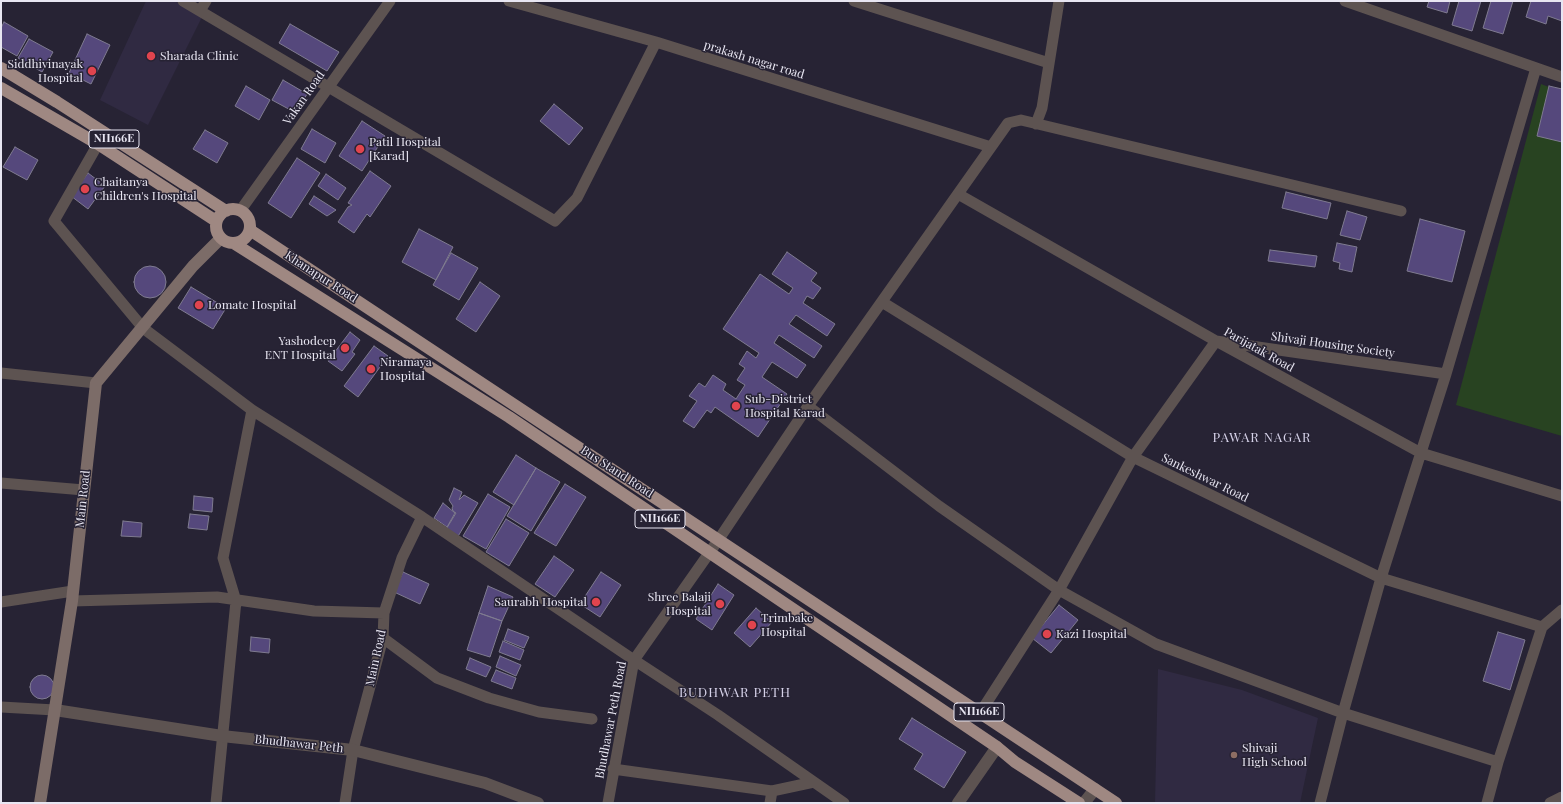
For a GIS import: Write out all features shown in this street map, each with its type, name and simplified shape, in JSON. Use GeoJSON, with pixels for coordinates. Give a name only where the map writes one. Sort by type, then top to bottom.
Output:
{"type":"FeatureCollection","features":[{"type":"Feature","properties":{"kind":"highway","name":"NH166E"},"geometry":{"type":"LineString","coordinates":[[1,68],[226,211]]}},
{"type":"Feature","properties":{"kind":"highway","name":"NH166E"},"geometry":{"type":"LineString","coordinates":[[1,88],[98,144],[216,222]]}},
{"type":"Feature","properties":{"kind":"highway"},"geometry":{"type":"LineString","coordinates":[[220,239],[216,232],[216,222],[218,217],[226,211],[240,211],[248,219],[250,230],[244,238],[236,244]]}},
{"type":"Feature","properties":{"kind":"highway","name":"Khanapur Road"},"geometry":{"type":"LineString","coordinates":[[250,230],[392,324]]}},
{"type":"Feature","properties":{"kind":"highway","name":"NH166E"},"geometry":{"type":"LineString","coordinates":[[220,239],[236,244],[509,417],[997,747],[1015,762],[1079,803]]}},
{"type":"Feature","properties":{"kind":"highway","name":"Bus Stand Road"},"geometry":{"type":"LineString","coordinates":[[392,324],[842,620],[980,713]]}},
{"type":"Feature","properties":{"kind":"highway","name":"NH166E"},"geometry":{"type":"LineString","coordinates":[[980,713],[1116,803]]}},
{"type":"Feature","properties":{"kind":"main road"},"geometry":{"type":"LineString","coordinates":[[96,383],[193,266],[220,239]]}},
{"type":"Feature","properties":{"kind":"main road","name":"Main Road"},"geometry":{"type":"LineString","coordinates":[[40,803],[73,596],[96,383]]}},
{"type":"Feature","properties":{"kind":"street"},"geometry":{"type":"LineString","coordinates":[[183,1],[203,6],[328,87],[555,221],[577,198],[656,42]]}},
{"type":"Feature","properties":{"kind":"street","name":"Vakan Road"},"geometry":{"type":"LineString","coordinates":[[240,211],[390,1]]}},
{"type":"Feature","properties":{"kind":"street","name":"prakash nagar road"},"geometry":{"type":"LineString","coordinates":[[508,1],[656,42],[991,148]]}},
{"type":"Feature","properties":{"kind":"street"},"geometry":{"type":"LineString","coordinates":[[854,1],[1049,63]]}},
{"type":"Feature","properties":{"kind":"street"},"geometry":{"type":"LineString","coordinates":[[1036,124],[1042,108],[1059,1]]}},
{"type":"Feature","properties":{"kind":"street"},"geometry":{"type":"LineString","coordinates":[[1345,1],[1562,76]]}},
{"type":"Feature","properties":{"kind":"street"},"geometry":{"type":"LineString","coordinates":[[1320,803],[1343,713],[1381,578],[1446,374],[1536,68]]}},
{"type":"Feature","properties":{"kind":"street","name":"Bhudhawar Peth Road"},"geometry":{"type":"LineString","coordinates":[[608,803],[634,660],[719,539],[808,406],[1008,123],[1021,120],[1401,211]]}},
{"type":"Feature","properties":{"kind":"street"},"geometry":{"type":"LineString","coordinates":[[98,144],[54,222],[143,328],[252,410],[422,517],[718,715],[844,803]]}},
{"type":"Feature","properties":{"kind":"street","name":"Parijatak Road"},"geometry":{"type":"LineString","coordinates":[[958,194],[1216,341],[1421,452],[1562,496]]}},
{"type":"Feature","properties":{"kind":"street","name":"Sankeshwar Road"},"geometry":{"type":"LineString","coordinates":[[882,302],[1132,457],[1381,578],[1542,627]]}},
{"type":"Feature","properties":{"kind":"street"},"geometry":{"type":"LineString","coordinates":[[980,713],[1060,590],[1132,457],[1216,341]]}},
{"type":"Feature","properties":{"kind":"street","name":"Shivaji Housing Society"},"geometry":{"type":"LineString","coordinates":[[1216,341],[1446,374]]}},
{"type":"Feature","properties":{"kind":"street"},"geometry":{"type":"LineString","coordinates":[[1,373],[96,383]]}},
{"type":"Feature","properties":{"kind":"street"},"geometry":{"type":"LineString","coordinates":[[808,406],[938,506],[1060,590],[1156,644],[1343,713],[1498,762]]}},
{"type":"Feature","properties":{"kind":"street"},"geometry":{"type":"LineString","coordinates":[[216,803],[236,601],[223,558],[252,410]]}},
{"type":"Feature","properties":{"kind":"street"},"geometry":{"type":"LineString","coordinates":[[1,484],[84,490]]}},
{"type":"Feature","properties":{"kind":"street","name":"Main Road"},"geometry":{"type":"LineString","coordinates":[[345,803],[354,750],[383,638],[384,613],[402,558],[422,517]]}},
{"type":"Feature","properties":{"kind":"street"},"geometry":{"type":"LineString","coordinates":[[1,602],[73,596],[217,597],[236,601],[314,611],[384,613]]}},
{"type":"Feature","properties":{"kind":"street"},"geometry":{"type":"LineString","coordinates":[[1487,803],[1498,762],[1542,627],[1562,610]]}},
{"type":"Feature","properties":{"kind":"street"},"geometry":{"type":"LineString","coordinates":[[383,638],[437,678],[489,698],[539,712],[592,719]]}},
{"type":"Feature","properties":{"kind":"street"},"geometry":{"type":"LineString","coordinates":[[1,707],[55,710]]}},
{"type":"Feature","properties":{"kind":"street","name":"Bhudhawar Peth"},"geometry":{"type":"LineString","coordinates":[[55,710],[222,736],[354,750],[485,782],[538,803]]}},
{"type":"Feature","properties":{"kind":"street"},"geometry":{"type":"LineString","coordinates":[[958,803],[997,747]]}},
{"type":"Feature","properties":{"kind":"street"},"geometry":{"type":"LineString","coordinates":[[613,769],[772,791],[814,782]]}},
{"type":"Feature","properties":{"kind":"street"},"geometry":{"type":"LineString","coordinates":[[1084,803],[1095,789]]}},
{"type":"Feature","properties":{"kind":"street"},"geometry":{"type":"LineString","coordinates":[[770,803],[772,791]]}},
{"type":"Feature","properties":{"kind":"street"},"geometry":{"type":"LineString","coordinates":[[1550,803],[1562,797]]}},
{"type":"Feature","properties":{"kind":"shaded area","name":"Sharada Clinic"},"geometry":{"type":"Polygon","coordinates":[[[146,1],[174,1],[204,13],[148,125],[100,100],[146,1]]]}},
{"type":"Feature","properties":{"kind":"shaded area","name":"Shivaji High School"},"geometry":{"type":"Polygon","coordinates":[[[1158,669],[1242,690],[1318,718],[1300,803],[1155,803],[1158,669]]]}},
{"type":"Feature","properties":{"kind":"green space"},"geometry":{"type":"Polygon","coordinates":[[[1541,84],[1562,92],[1562,436],[1456,405],[1541,84]]]}},
{"type":"Feature","properties":{"kind":"building"},"geometry":{"type":"Polygon","coordinates":[[[1429,1],[1450,1],[1447,13],[1427,7],[1429,1]]]}},
{"type":"Feature","properties":{"kind":"building"},"geometry":{"type":"Polygon","coordinates":[[[1459,1],[1481,1],[1472,31],[1452,25],[1459,1]]]}},
{"type":"Feature","properties":{"kind":"building"},"geometry":{"type":"Polygon","coordinates":[[[1491,1],[1513,1],[1503,34],[1483,28],[1491,1]]]}},
{"type":"Feature","properties":{"kind":"building"},"geometry":{"type":"Polygon","coordinates":[[[1531,1],[1562,1],[1562,21],[1548,16],[1546,24],[1526,17],[1531,1]]]}},
{"type":"Feature","properties":{"kind":"building"},"geometry":{"type":"Polygon","coordinates":[[[4,22],[28,36],[17,56],[1,47],[1,28],[4,22]]]}},
{"type":"Feature","properties":{"kind":"building"},"geometry":{"type":"Polygon","coordinates":[[[290,24],[339,52],[327,71],[279,43],[290,24]]]}},
{"type":"Feature","properties":{"kind":"building"},"geometry":{"type":"Polygon","coordinates":[[[87,34],[110,45],[91,84],[69,73],[87,34]]]}},
{"type":"Feature","properties":{"kind":"building"},"geometry":{"type":"Polygon","coordinates":[[[29,39],[53,52],[42,72],[18,58],[29,39]]]}},
{"type":"Feature","properties":{"kind":"building"},"geometry":{"type":"Polygon","coordinates":[[[283,80],[307,94],[296,113],[272,100],[283,80]]]}},
{"type":"Feature","properties":{"kind":"building"},"geometry":{"type":"Polygon","coordinates":[[[246,86],[270,100],[259,120],[235,106],[246,86]]]}},
{"type":"Feature","properties":{"kind":"building"},"geometry":{"type":"Polygon","coordinates":[[[1549,86],[1562,89],[1562,142],[1537,136],[1549,86]]]}},
{"type":"Feature","properties":{"kind":"building"},"geometry":{"type":"Polygon","coordinates":[[[554,104],[583,128],[569,145],[540,121],[554,104]]]}},
{"type":"Feature","properties":{"kind":"building"},"geometry":{"type":"Polygon","coordinates":[[[362,121],[385,136],[362,171],[339,156],[362,121]]]}},
{"type":"Feature","properties":{"kind":"building"},"geometry":{"type":"Polygon","coordinates":[[[312,129],[336,143],[325,163],[301,149],[312,129]]]}},
{"type":"Feature","properties":{"kind":"building"},"geometry":{"type":"Polygon","coordinates":[[[205,130],[228,143],[217,163],[193,149],[205,130]]]}},
{"type":"Feature","properties":{"kind":"building"},"geometry":{"type":"Polygon","coordinates":[[[15,147],[38,160],[27,180],[3,167],[15,147]]]}},
{"type":"Feature","properties":{"kind":"building"},"geometry":{"type":"Polygon","coordinates":[[[297,158],[320,173],[291,218],[268,203],[297,158]]]}},
{"type":"Feature","properties":{"kind":"building"},"geometry":{"type":"Polygon","coordinates":[[[370,171],[391,186],[370,217],[367,214],[354,233],[338,222],[348,207],[352,205],[348,203],[370,171]]]}},
{"type":"Feature","properties":{"kind":"building"},"geometry":{"type":"Polygon","coordinates":[[[88,173],[105,186],[88,209],[71,196],[88,173]]]}},
{"type":"Feature","properties":{"kind":"building"},"geometry":{"type":"Polygon","coordinates":[[[326,174],[346,188],[338,200],[318,186],[326,174]]]}},
{"type":"Feature","properties":{"kind":"building"},"geometry":{"type":"Polygon","coordinates":[[[1286,192],[1331,203],[1327,219],[1282,208],[1286,192]]]}},
{"type":"Feature","properties":{"kind":"building"},"geometry":{"type":"Polygon","coordinates":[[[314,196],[336,210],[327,216],[309,204],[314,196]]]}},
{"type":"Feature","properties":{"kind":"building"},"geometry":{"type":"Polygon","coordinates":[[[1347,211],[1367,217],[1360,240],[1340,235],[1347,211]]]}},
{"type":"Feature","properties":{"kind":"building"},"geometry":{"type":"Polygon","coordinates":[[[1420,219],[1465,231],[1452,282],[1407,271],[1420,219]]]}},
{"type":"Feature","properties":{"kind":"building"},"geometry":{"type":"Polygon","coordinates":[[[419,229],[453,247],[436,280],[402,262],[419,229]]]}},
{"type":"Feature","properties":{"kind":"building"},"geometry":{"type":"Polygon","coordinates":[[[1337,243],[1357,247],[1352,272],[1339,269],[1340,263],[1333,261],[1337,243]]]}},
{"type":"Feature","properties":{"kind":"building"},"geometry":{"type":"Polygon","coordinates":[[[1270,250],[1317,256],[1315,267],[1268,261],[1270,250]]]}},
{"type":"Feature","properties":{"kind":"building"},"geometry":{"type":"Polygon","coordinates":[[[787,252],[817,273],[811,281],[821,288],[813,299],[807,296],[803,303],[835,324],[827,336],[796,315],[789,324],[822,346],[814,358],[779,335],[774,343],[806,365],[797,378],[772,362],[762,377],[787,394],[758,437],[715,407],[711,413],[707,410],[694,428],[683,421],[697,401],[689,396],[699,383],[705,387],[713,375],[726,384],[723,390],[736,399],[745,385],[737,380],[745,368],[739,364],[747,351],[756,358],[759,353],[723,329],[760,274],[789,294],[793,288],[772,274],[787,252]]]}},
{"type":"Feature","properties":{"kind":"building"},"geometry":{"type":"Polygon","coordinates":[[[451,253],[478,268],[459,300],[433,285],[451,253]]]}},
{"type":"Feature","properties":{"kind":"building"},"geometry":{"type":"Polygon","coordinates":[[[150,266],[161,271],[166,282],[161,293],[150,298],[139,293],[134,282],[139,271],[150,266]]]}},
{"type":"Feature","properties":{"kind":"building"},"geometry":{"type":"Polygon","coordinates":[[[480,282],[500,296],[476,332],[456,319],[480,282]]]}},
{"type":"Feature","properties":{"kind":"building"},"geometry":{"type":"Polygon","coordinates":[[[191,287],[226,308],[213,329],[178,308],[191,287]]]}},
{"type":"Feature","properties":{"kind":"building"},"geometry":{"type":"Polygon","coordinates":[[[350,332],[360,340],[352,352],[355,354],[342,371],[328,361],[350,332]]]}},
{"type":"Feature","properties":{"kind":"building"},"geometry":{"type":"Polygon","coordinates":[[[374,346],[388,356],[358,397],[344,386],[374,346]]]}},
{"type":"Feature","properties":{"kind":"building"},"geometry":{"type":"Polygon","coordinates":[[[516,455],[536,468],[514,505],[493,492],[516,455]]]}},
{"type":"Feature","properties":{"kind":"building"},"geometry":{"type":"Polygon","coordinates":[[[536,468],[560,482],[531,531],[507,516],[536,468]]]}},
{"type":"Feature","properties":{"kind":"building"},"geometry":{"type":"Polygon","coordinates":[[[565,484],[586,497],[556,546],[534,533],[565,484]]]}},
{"type":"Feature","properties":{"kind":"building"},"geometry":{"type":"Polygon","coordinates":[[[454,488],[462,492],[459,500],[464,495],[478,503],[457,538],[445,531],[456,513],[453,511],[453,506],[449,500],[454,488]]]}},
{"type":"Feature","properties":{"kind":"building"},"geometry":{"type":"Polygon","coordinates":[[[488,494],[510,507],[486,549],[463,536],[488,494]]]}},
{"type":"Feature","properties":{"kind":"building"},"geometry":{"type":"Polygon","coordinates":[[[194,496],[213,498],[212,512],[193,510],[194,496]]]}},
{"type":"Feature","properties":{"kind":"building"},"geometry":{"type":"Polygon","coordinates":[[[443,503],[455,513],[447,527],[434,518],[443,503]]]}},
{"type":"Feature","properties":{"kind":"building"},"geometry":{"type":"Polygon","coordinates":[[[190,514],[209,516],[207,530],[188,528],[190,514]]]}},
{"type":"Feature","properties":{"kind":"building"},"geometry":{"type":"Polygon","coordinates":[[[506,519],[529,533],[509,566],[486,552],[506,519]]]}},
{"type":"Feature","properties":{"kind":"building"},"geometry":{"type":"Polygon","coordinates":[[[123,521],[142,523],[141,537],[121,536],[123,521]]]}},
{"type":"Feature","properties":{"kind":"building"},"geometry":{"type":"Polygon","coordinates":[[[554,556],[574,570],[555,597],[535,584],[554,556]]]}},
{"type":"Feature","properties":{"kind":"building"},"geometry":{"type":"Polygon","coordinates":[[[403,572],[429,584],[420,604],[394,592],[403,572]]]}},
{"type":"Feature","properties":{"kind":"building"},"geometry":{"type":"Polygon","coordinates":[[[601,572],[621,585],[600,617],[580,604],[601,572]]]}},
{"type":"Feature","properties":{"kind":"building"},"geometry":{"type":"Polygon","coordinates":[[[718,584],[734,595],[712,630],[696,619],[718,584]]]}},
{"type":"Feature","properties":{"kind":"building"},"geometry":{"type":"Polygon","coordinates":[[[488,586],[513,597],[502,621],[479,613],[488,586]]]}},
{"type":"Feature","properties":{"kind":"building"},"geometry":{"type":"Polygon","coordinates":[[[1059,605],[1078,620],[1051,653],[1032,638],[1059,605]]]}},
{"type":"Feature","properties":{"kind":"building"},"geometry":{"type":"Polygon","coordinates":[[[756,608],[772,622],[750,647],[734,633],[756,608]]]}},
{"type":"Feature","properties":{"kind":"building"},"geometry":{"type":"Polygon","coordinates":[[[479,613],[502,621],[490,657],[467,650],[479,613]]]}},
{"type":"Feature","properties":{"kind":"building"},"geometry":{"type":"Polygon","coordinates":[[[508,629],[529,637],[524,648],[504,640],[508,629]]]}},
{"type":"Feature","properties":{"kind":"building"},"geometry":{"type":"Polygon","coordinates":[[[1498,632],[1525,640],[1510,690],[1483,681],[1498,632]]]}},
{"type":"Feature","properties":{"kind":"building"},"geometry":{"type":"Polygon","coordinates":[[[251,637],[270,639],[269,653],[250,651],[251,637]]]}},
{"type":"Feature","properties":{"kind":"building"},"geometry":{"type":"Polygon","coordinates":[[[503,641],[524,650],[520,660],[499,652],[503,641]]]}},
{"type":"Feature","properties":{"kind":"building"},"geometry":{"type":"Polygon","coordinates":[[[500,656],[521,665],[516,676],[496,667],[500,656]]]}},
{"type":"Feature","properties":{"kind":"building"},"geometry":{"type":"Polygon","coordinates":[[[470,658],[491,667],[486,677],[466,669],[470,658]]]}},
{"type":"Feature","properties":{"kind":"building"},"geometry":{"type":"Polygon","coordinates":[[[496,670],[516,678],[512,689],[491,681],[496,670]]]}},
{"type":"Feature","properties":{"kind":"building"},"geometry":{"type":"Polygon","coordinates":[[[42,675],[47,676],[53,682],[53,692],[47,698],[42,699],[37,698],[31,692],[30,687],[31,682],[37,676],[42,675]]]}},
{"type":"Feature","properties":{"kind":"building"},"geometry":{"type":"Polygon","coordinates":[[[912,718],[966,752],[944,788],[914,769],[923,754],[899,739],[912,718]]]}},
{"type":"Feature","properties":{"kind":"place","name":"Sharada Clinic"},"geometry":{"type":"Point","coordinates":[151,56]}},
{"type":"Feature","properties":{"kind":"place","name":"Siddhivinayak Hospital"},"geometry":{"type":"Point","coordinates":[92,71]}},
{"type":"Feature","properties":{"kind":"place","name":"Patil Hospital [Karad]"},"geometry":{"type":"Point","coordinates":[360,149]}},
{"type":"Feature","properties":{"kind":"place","name":"Chaitanya Children's Hospital"},"geometry":{"type":"Point","coordinates":[85,189]}},
{"type":"Feature","properties":{"kind":"place","name":"Lomate Hospital"},"geometry":{"type":"Point","coordinates":[199,305]}},
{"type":"Feature","properties":{"kind":"place","name":"Yashodeep ENT Hospital"},"geometry":{"type":"Point","coordinates":[345,348]}},
{"type":"Feature","properties":{"kind":"place","name":"Niramaya Hospital"},"geometry":{"type":"Point","coordinates":[371,369]}},
{"type":"Feature","properties":{"kind":"place","name":"Sub-District Hospital Karad"},"geometry":{"type":"Point","coordinates":[736,406]}},
{"type":"Feature","properties":{"kind":"place","name":"Saurabh Hospital"},"geometry":{"type":"Point","coordinates":[596,602]}},
{"type":"Feature","properties":{"kind":"place","name":"Shree Balaji Hospital"},"geometry":{"type":"Point","coordinates":[720,604]}},
{"type":"Feature","properties":{"kind":"place","name":"Trimbake Hospital"},"geometry":{"type":"Point","coordinates":[752,625]}},
{"type":"Feature","properties":{"kind":"place","name":"Kazi Hospital"},"geometry":{"type":"Point","coordinates":[1047,634]}},
{"type":"Feature","properties":{"kind":"place","name":"Shivaji High School"},"geometry":{"type":"Point","coordinates":[1234,755]}},
{"type":"Feature","properties":{"kind":"district","name":"PAWAR NAGAR"},"geometry":{"type":"Point","coordinates":[1262,438]}},
{"type":"Feature","properties":{"kind":"district","name":"BUDHWAR PETH"},"geometry":{"type":"Point","coordinates":[735,693]}}]}
